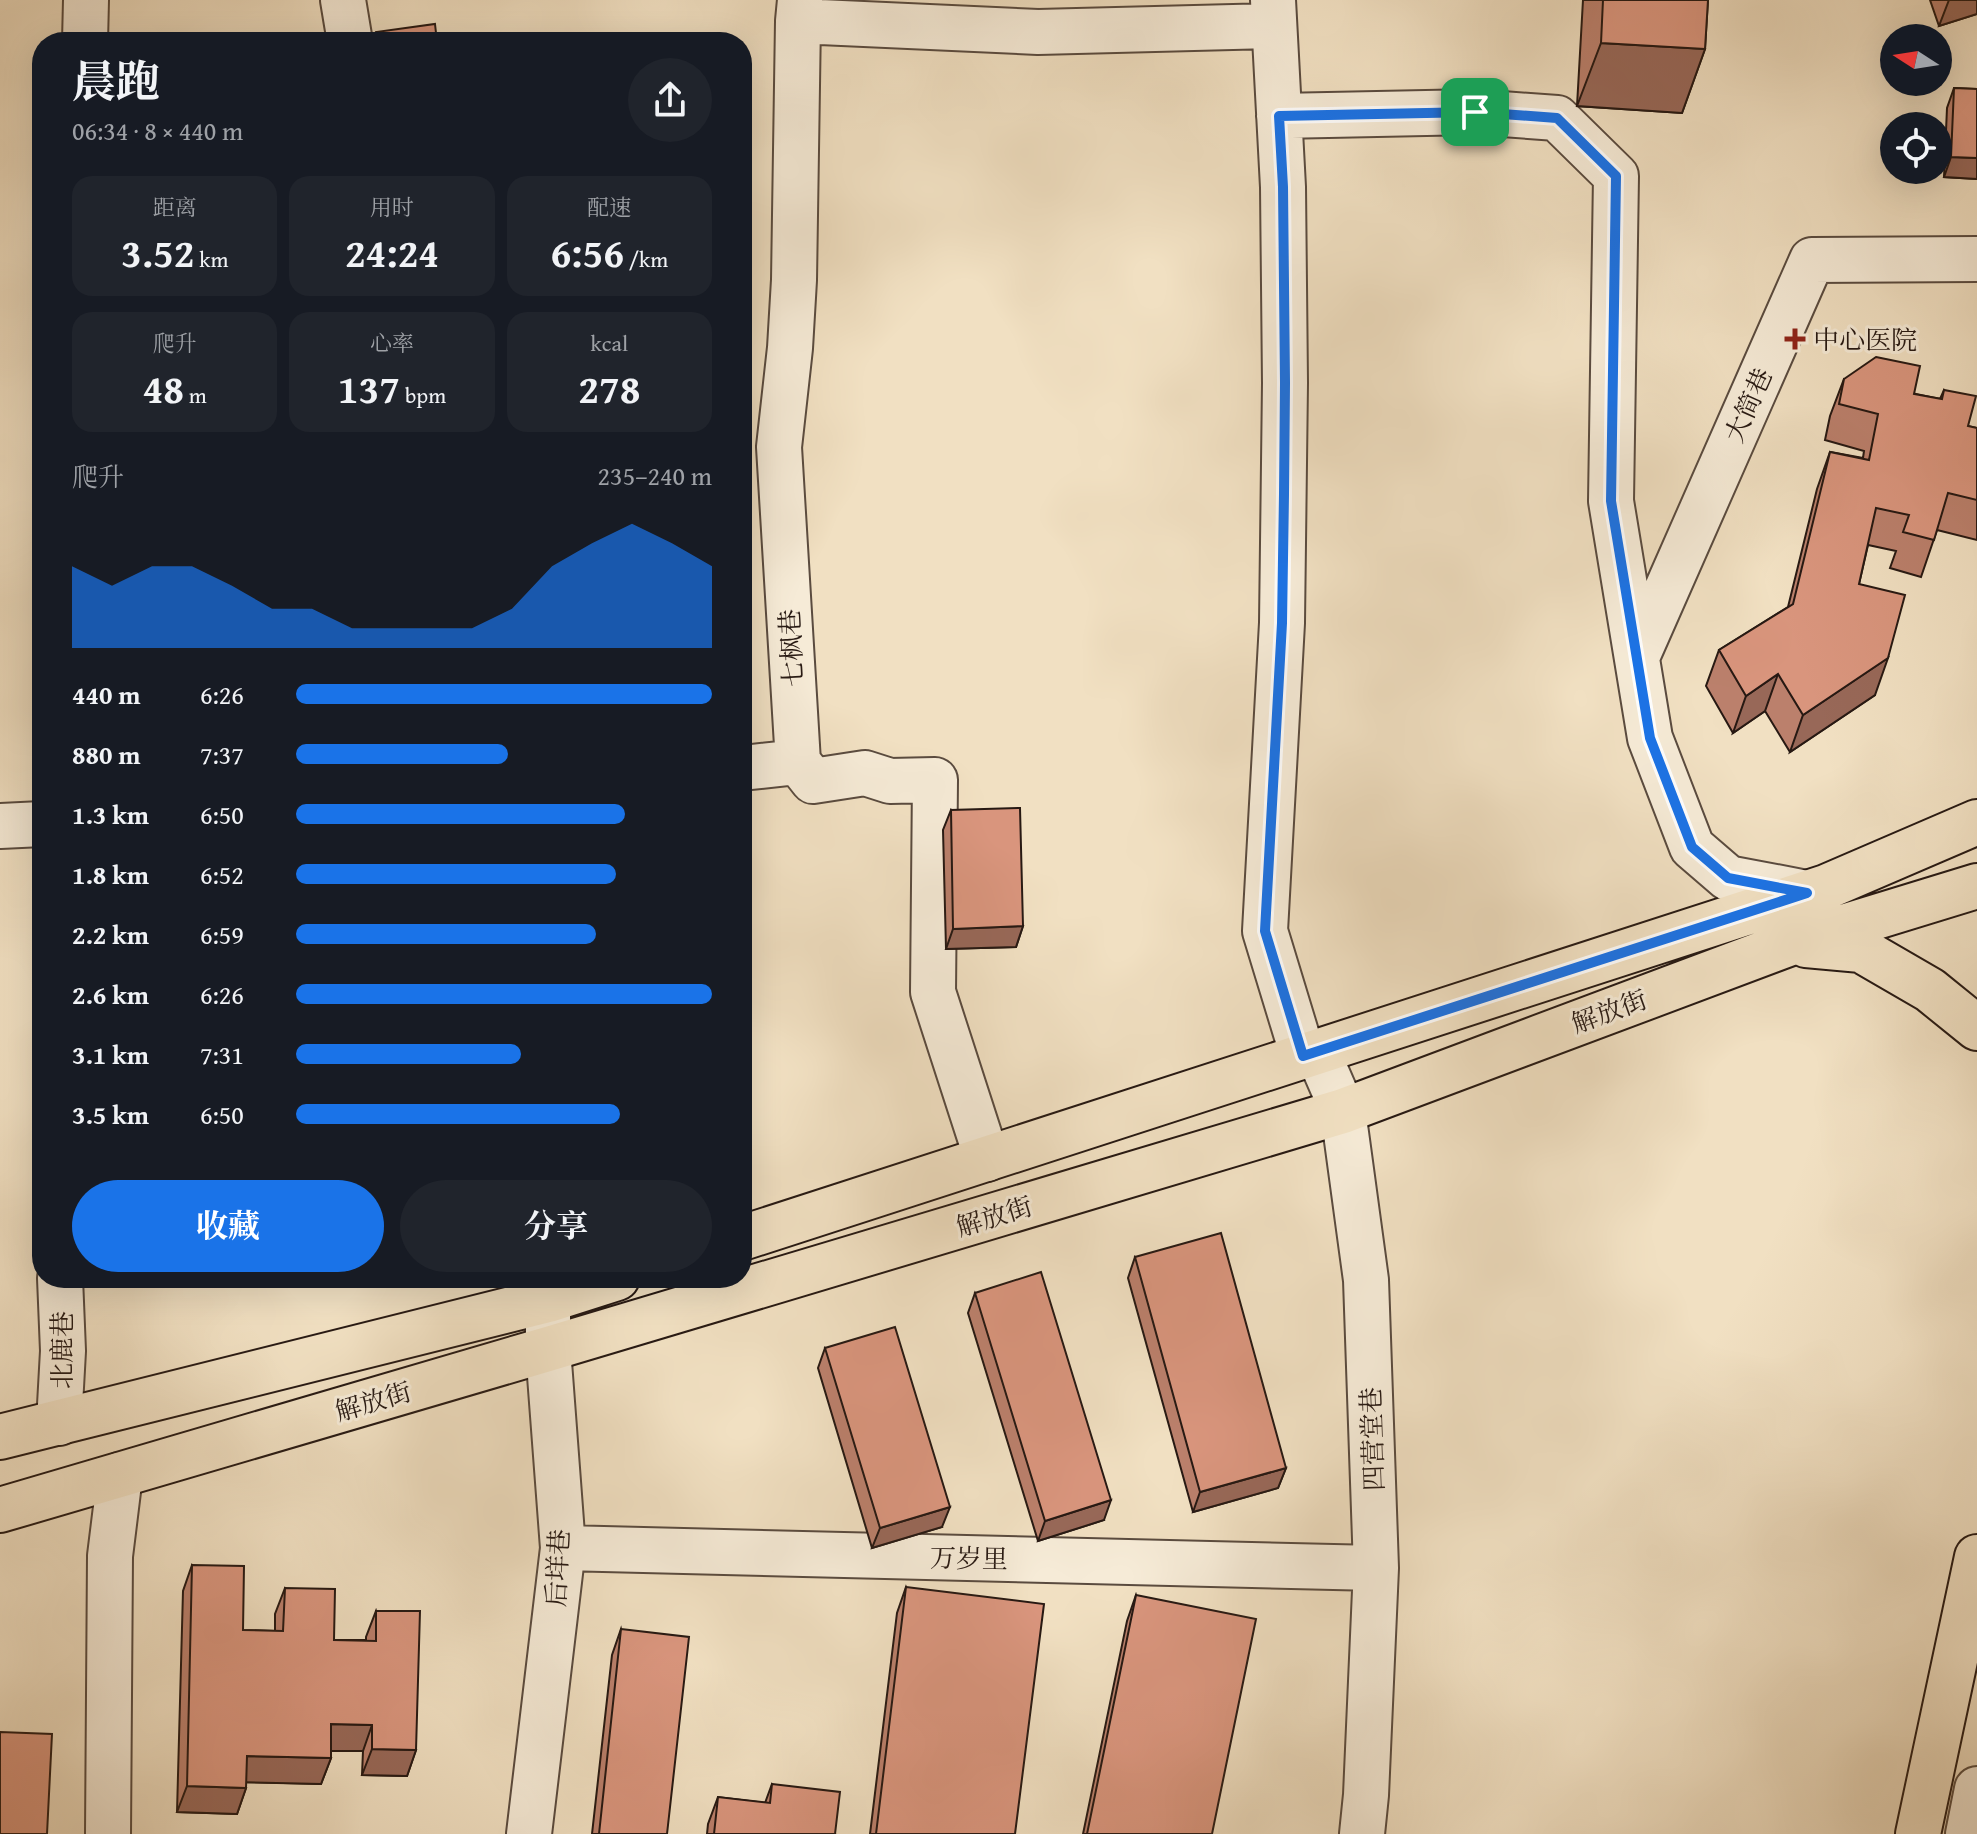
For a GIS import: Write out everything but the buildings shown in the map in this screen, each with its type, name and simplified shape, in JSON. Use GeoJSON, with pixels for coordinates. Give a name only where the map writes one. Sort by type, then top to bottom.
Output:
{"type":"FeatureCollection","features":[{"type":"Feature","properties":{"kind":"main road","name":"解放街"},"geometry":{"type":"LineString","coordinates":[[752,1235],[1826,887],[1977,822]]}},
{"type":"Feature","properties":{"kind":"main road","name":"解放街"},"geometry":{"type":"LineString","coordinates":[[752,1288],[1343,1111],[1791,943],[1977,886]]}},
{"type":"Feature","properties":{"kind":"main road"},"geometry":{"type":"LineString","coordinates":[[1791,943],[1861,950],[1930,990],[1977,1028]]}},
{"type":"Feature","properties":{"kind":"main road","name":"解放街"},"geometry":{"type":"LineString","coordinates":[[0,1510],[752,1288]]}},
{"type":"Feature","properties":{"kind":"main road","name":"解放街"},"geometry":{"type":"LineString","coordinates":[[0,1437],[546,1289]]}},
{"type":"Feature","properties":{"kind":"main road"},"geometry":{"type":"LineString","coordinates":[[1918,1834],[1977,1557]]}},
{"type":"Feature","properties":{"kind":"street"},"geometry":{"type":"LineString","coordinates":[[85,32],[86,0]]}},
{"type":"Feature","properties":{"kind":"street"},"geometry":{"type":"LineString","coordinates":[[343,0],[348,32]]}},
{"type":"Feature","properties":{"kind":"street"},"geometry":{"type":"LineString","coordinates":[[799,10],[1038,32],[1273,13]]}},
{"type":"Feature","properties":{"kind":"street","name":"七枫巷"},"geometry":{"type":"LineString","coordinates":[[798,762],[779,447],[794,280],[799,10]]}},
{"type":"Feature","properties":{"kind":"street","name":"四营堂巷"},"geometry":{"type":"LineString","coordinates":[[1273,13],[1283,217],[1284,494],[1282,623],[1265,931],[1310,1054],[1343,1111],[1366,1280],[1376,1568],[1362,1834]]}},
{"type":"Feature","properties":{"kind":"street"},"geometry":{"type":"LineString","coordinates":[[1279,116],[1475,112],[1557,118],[1616,176],[1611,501],[1650,738],[1692,847],[1728,878],[1807,893]]}},
{"type":"Feature","properties":{"kind":"street","name":"大简巷"},"geometry":{"type":"LineString","coordinates":[[1637,657],[1812,260],[1977,259]]}},
{"type":"Feature","properties":{"kind":"street"},"geometry":{"type":"LineString","coordinates":[[752,767],[798,762],[813,781],[865,773],[890,781],[935,780],[933,992],[987,1159]]}},
{"type":"Feature","properties":{"kind":"street"},"geometry":{"type":"LineString","coordinates":[[0,826],[32,824]]}},
{"type":"Feature","properties":{"kind":"street","name":"北鹿巷"},"geometry":{"type":"LineString","coordinates":[[59,1423],[63,1351],[60,1288]]}},
{"type":"Feature","properties":{"kind":"street","name":"后垟巷"},"geometry":{"type":"LineString","coordinates":[[529,1834],[563,1548],[546,1289]]}},
{"type":"Feature","properties":{"kind":"street"},"geometry":{"type":"LineString","coordinates":[[108,1834],[110,1556],[120,1475]]}},
{"type":"Feature","properties":{"kind":"street","name":"万岁里"},"geometry":{"type":"LineString","coordinates":[[563,1548],[1376,1568]]}},
{"type":"Feature","properties":{"kind":"street"},"geometry":{"type":"LineString","coordinates":[[1968,1834],[1977,1789]]}},
{"type":"Feature","properties":{"kind":"place","name":"中心医院"},"geometry":{"type":"Point","coordinates":[1795,339]}},
{"type":"Feature","properties":{"kind":"route"},"geometry":{"type":"LineString","coordinates":[[1475,112],[1557,118],[1616,176],[1611,501],[1650,738],[1692,847],[1728,878],[1807,893],[1303,1056],[1265,931],[1282,623],[1285,383],[1283,187],[1279,116],[1475,112]]}}]}
